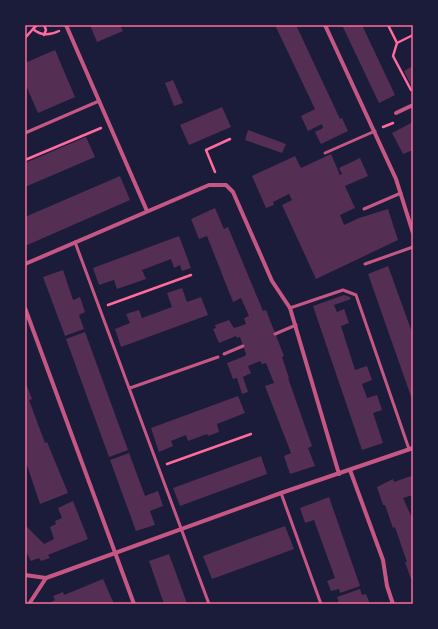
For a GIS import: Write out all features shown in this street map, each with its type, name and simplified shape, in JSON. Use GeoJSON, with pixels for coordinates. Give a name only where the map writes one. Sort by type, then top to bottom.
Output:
{"type":"FeatureCollection","features":[{"type":"Feature","properties":{"kind":"street"},"geometry":{"type":"LineString","coordinates":[[66,25],[147,211]]}},
{"type":"Feature","properties":{"kind":"street"},"geometry":{"type":"LineString","coordinates":[[325,25],[375,131],[401,193],[413,233]]}},
{"type":"Feature","properties":{"kind":"street"},"geometry":{"type":"LineString","coordinates":[[396,113],[413,105]]}},
{"type":"Feature","properties":{"kind":"street"},"geometry":{"type":"LineString","coordinates":[[25,264],[209,185],[226,185],[233,192],[272,280],[290,308],[296,325],[307,371],[327,428],[330,446],[340,474]]}},
{"type":"Feature","properties":{"kind":"street"},"geometry":{"type":"LineString","coordinates":[[25,308],[134,604]]}},
{"type":"Feature","properties":{"kind":"street"},"geometry":{"type":"LineString","coordinates":[[25,576],[46,578],[281,493],[411,449]]}},
{"type":"Feature","properties":{"kind":"street"},"geometry":{"type":"LineString","coordinates":[[350,470],[382,560],[387,586],[393,604]]}},
{"type":"Feature","properties":{"kind":"street"},"geometry":{"type":"LineString","coordinates":[[25,601],[28,604],[46,578]]}},
{"type":"Feature","properties":{"kind":"lane"},"geometry":{"type":"LineString","coordinates":[[25,133],[99,101]]}},
{"type":"Feature","properties":{"kind":"lane"},"geometry":{"type":"LineString","coordinates":[[324,153],[375,131]]}},
{"type":"Feature","properties":{"kind":"lane"},"geometry":{"type":"LineString","coordinates":[[364,209],[401,193]]}},
{"type":"Feature","properties":{"kind":"lane"},"geometry":{"type":"LineString","coordinates":[[75,242],[209,604]]}},
{"type":"Feature","properties":{"kind":"lane"},"geometry":{"type":"LineString","coordinates":[[365,264],[413,247]]}},
{"type":"Feature","properties":{"kind":"lane"},"geometry":{"type":"LineString","coordinates":[[290,308],[343,290],[356,295],[411,449]]}},
{"type":"Feature","properties":{"kind":"lane"},"geometry":{"type":"LineString","coordinates":[[275,334],[296,325]]}},
{"type":"Feature","properties":{"kind":"lane"},"geometry":{"type":"LineString","coordinates":[[224,354],[244,346]]}},
{"type":"Feature","properties":{"kind":"lane"},"geometry":{"type":"LineString","coordinates":[[130,388],[218,356]]}},
{"type":"Feature","properties":{"kind":"lane"},"geometry":{"type":"LineString","coordinates":[[281,493],[321,604]]}},
{"type":"Feature","properties":{"kind":"path"},"geometry":{"type":"LineString","coordinates":[[25,38],[37,25]]}},
{"type":"Feature","properties":{"kind":"path"},"geometry":{"type":"LineString","coordinates":[[44,25],[46,30],[44,35]]}},
{"type":"Feature","properties":{"kind":"path"},"geometry":{"type":"LineString","coordinates":[[388,25],[397,43],[393,56],[411,90]]}},
{"type":"Feature","properties":{"kind":"path"},"geometry":{"type":"LineString","coordinates":[[33,29],[44,35],[53,34],[60,31]]}},
{"type":"Feature","properties":{"kind":"path"},"geometry":{"type":"LineString","coordinates":[[397,43],[413,35]]}},
{"type":"Feature","properties":{"kind":"path"},"geometry":{"type":"LineString","coordinates":[[375,131],[394,122],[396,113]]}},
{"type":"Feature","properties":{"kind":"path"},"geometry":{"type":"LineString","coordinates":[[25,160],[109,125]]}},
{"type":"Feature","properties":{"kind":"path"},"geometry":{"type":"LineString","coordinates":[[216,172],[206,150],[230,139]]}},
{"type":"Feature","properties":{"kind":"path"},"geometry":{"type":"LineString","coordinates":[[100,308],[191,275]]}},
{"type":"Feature","properties":{"kind":"path"},"geometry":{"type":"LineString","coordinates":[[159,467],[251,434]]}},
{"type":"Feature","properties":{"kind":"building"},"geometry":{"type":"Polygon","coordinates":[[[90,25],[120,25],[123,31],[97,42],[90,25]]]}},
{"type":"Feature","properties":{"kind":"building"},"geometry":{"type":"Polygon","coordinates":[[[275,25],[296,25],[340,119],[342,118],[348,131],[321,144],[315,132],[323,128],[322,124],[308,131],[301,116],[315,109],[275,25]]]}},
{"type":"Feature","properties":{"kind":"building"},"geometry":{"type":"Polygon","coordinates":[[[342,25],[362,25],[395,95],[379,103],[342,25]]]}},
{"type":"Feature","properties":{"kind":"building"},"geometry":{"type":"Polygon","coordinates":[[[55,50],[75,97],[38,113],[25,83],[25,63],[55,50]]]}},
{"type":"Feature","properties":{"kind":"building"},"geometry":{"type":"Polygon","coordinates":[[[413,66],[413,89],[404,71],[413,66]]]}},
{"type":"Feature","properties":{"kind":"building"},"geometry":{"type":"Polygon","coordinates":[[[173,80],[183,103],[174,106],[165,83],[173,80]]]}},
{"type":"Feature","properties":{"kind":"building"},"geometry":{"type":"Polygon","coordinates":[[[222,107],[231,127],[189,145],[180,125],[222,107]]]}},
{"type":"Feature","properties":{"kind":"building"},"geometry":{"type":"Polygon","coordinates":[[[413,122],[413,150],[403,154],[392,133],[413,122]]]}},
{"type":"Feature","properties":{"kind":"building"},"geometry":{"type":"Polygon","coordinates":[[[248,130],[286,144],[282,153],[245,140],[248,130]]]}},
{"type":"Feature","properties":{"kind":"building"},"geometry":{"type":"Polygon","coordinates":[[[86,137],[95,157],[25,187],[25,163],[86,137]]]}},
{"type":"Feature","properties":{"kind":"building"},"geometry":{"type":"Polygon","coordinates":[[[331,154],[340,175],[342,174],[339,168],[360,158],[368,176],[345,186],[355,208],[340,215],[344,225],[359,218],[388,209],[398,240],[316,279],[282,205],[292,200],[289,194],[273,202],[274,205],[266,208],[252,176],[295,156],[301,168],[331,154]]]}},
{"type":"Feature","properties":{"kind":"building"},"geometry":{"type":"Polygon","coordinates":[[[120,176],[130,200],[25,246],[25,217],[120,176]]]}},
{"type":"Feature","properties":{"kind":"building"},"geometry":{"type":"Polygon","coordinates":[[[215,208],[224,229],[228,227],[263,311],[266,310],[284,356],[282,357],[288,378],[312,446],[308,448],[315,466],[290,474],[284,456],[291,453],[265,386],[274,383],[266,363],[262,364],[260,361],[248,366],[251,373],[243,377],[248,392],[242,394],[237,378],[233,379],[227,363],[245,356],[246,354],[240,337],[237,338],[236,336],[219,343],[213,329],[216,328],[215,325],[229,320],[234,328],[246,324],[244,318],[249,316],[241,298],[233,302],[207,236],[199,239],[191,219],[215,208]]]}},
{"type":"Feature","properties":{"kind":"building"},"geometry":{"type":"Polygon","coordinates":[[[179,236],[191,268],[182,271],[180,265],[174,268],[171,259],[142,270],[146,279],[117,289],[114,280],[99,285],[93,268],[179,236]]]}},
{"type":"Feature","properties":{"kind":"building"},"geometry":{"type":"Polygon","coordinates":[[[388,266],[413,335],[413,402],[368,274],[388,266]]]}},
{"type":"Feature","properties":{"kind":"building"},"geometry":{"type":"Polygon","coordinates":[[[63,270],[73,300],[80,297],[85,312],[79,315],[84,329],[65,336],[43,277],[63,270]]]}},
{"type":"Feature","properties":{"kind":"building"},"geometry":{"type":"Polygon","coordinates":[[[182,288],[187,302],[201,297],[208,315],[121,347],[115,329],[130,323],[126,314],[139,310],[142,318],[172,307],[167,293],[182,288]]]}},
{"type":"Feature","properties":{"kind":"building"},"geometry":{"type":"Polygon","coordinates":[[[344,295],[350,297],[351,299],[334,305],[337,312],[344,309],[349,323],[341,326],[355,370],[367,366],[372,380],[362,384],[367,398],[377,395],[382,410],[373,413],[383,443],[362,450],[313,306],[344,295]]]}},
{"type":"Feature","properties":{"kind":"building"},"geometry":{"type":"Polygon","coordinates":[[[85,332],[128,450],[109,457],[66,339],[85,332]]]}},
{"type":"Feature","properties":{"kind":"building"},"geometry":{"type":"Polygon","coordinates":[[[25,381],[32,399],[29,400],[45,443],[47,442],[68,493],[40,504],[25,459],[25,381]]]}},
{"type":"Feature","properties":{"kind":"building"},"geometry":{"type":"Polygon","coordinates":[[[238,396],[245,413],[217,424],[219,432],[208,436],[207,434],[188,441],[186,435],[171,441],[173,446],[159,452],[151,428],[238,396]]]}},
{"type":"Feature","properties":{"kind":"building"},"geometry":{"type":"Polygon","coordinates":[[[129,453],[145,496],[158,491],[163,506],[150,511],[155,525],[136,531],[110,460],[129,453]]]}},
{"type":"Feature","properties":{"kind":"building"},"geometry":{"type":"Polygon","coordinates":[[[261,456],[267,474],[180,506],[173,488],[261,456]]]}},
{"type":"Feature","properties":{"kind":"building"},"geometry":{"type":"Polygon","coordinates":[[[411,476],[413,483],[413,495],[403,498],[413,520],[413,579],[411,579],[405,562],[407,562],[395,527],[393,528],[377,487],[393,479],[394,482],[411,476]]]}},
{"type":"Feature","properties":{"kind":"building"},"geometry":{"type":"Polygon","coordinates":[[[329,497],[360,586],[340,593],[339,589],[331,591],[327,581],[335,578],[314,520],[305,523],[300,508],[329,497]]]}},
{"type":"Feature","properties":{"kind":"building"},"geometry":{"type":"Polygon","coordinates":[[[73,501],[88,539],[48,555],[50,558],[41,561],[39,558],[31,561],[25,550],[25,525],[44,544],[54,539],[50,527],[56,524],[55,521],[62,518],[58,508],[73,501]]]}},
{"type":"Feature","properties":{"kind":"building"},"geometry":{"type":"Polygon","coordinates":[[[285,526],[294,549],[212,579],[203,556],[285,526]]]}},
{"type":"Feature","properties":{"kind":"building"},"geometry":{"type":"Polygon","coordinates":[[[169,554],[187,604],[164,604],[149,561],[169,554]]]}},
{"type":"Feature","properties":{"kind":"building"},"geometry":{"type":"Polygon","coordinates":[[[103,579],[114,604],[80,604],[79,602],[75,604],[48,604],[55,600],[53,596],[63,592],[64,595],[103,579]]]}},
{"type":"Feature","properties":{"kind":"building"},"geometry":{"type":"Polygon","coordinates":[[[360,589],[362,595],[366,594],[370,604],[339,604],[337,597],[360,589]]]}}]}
